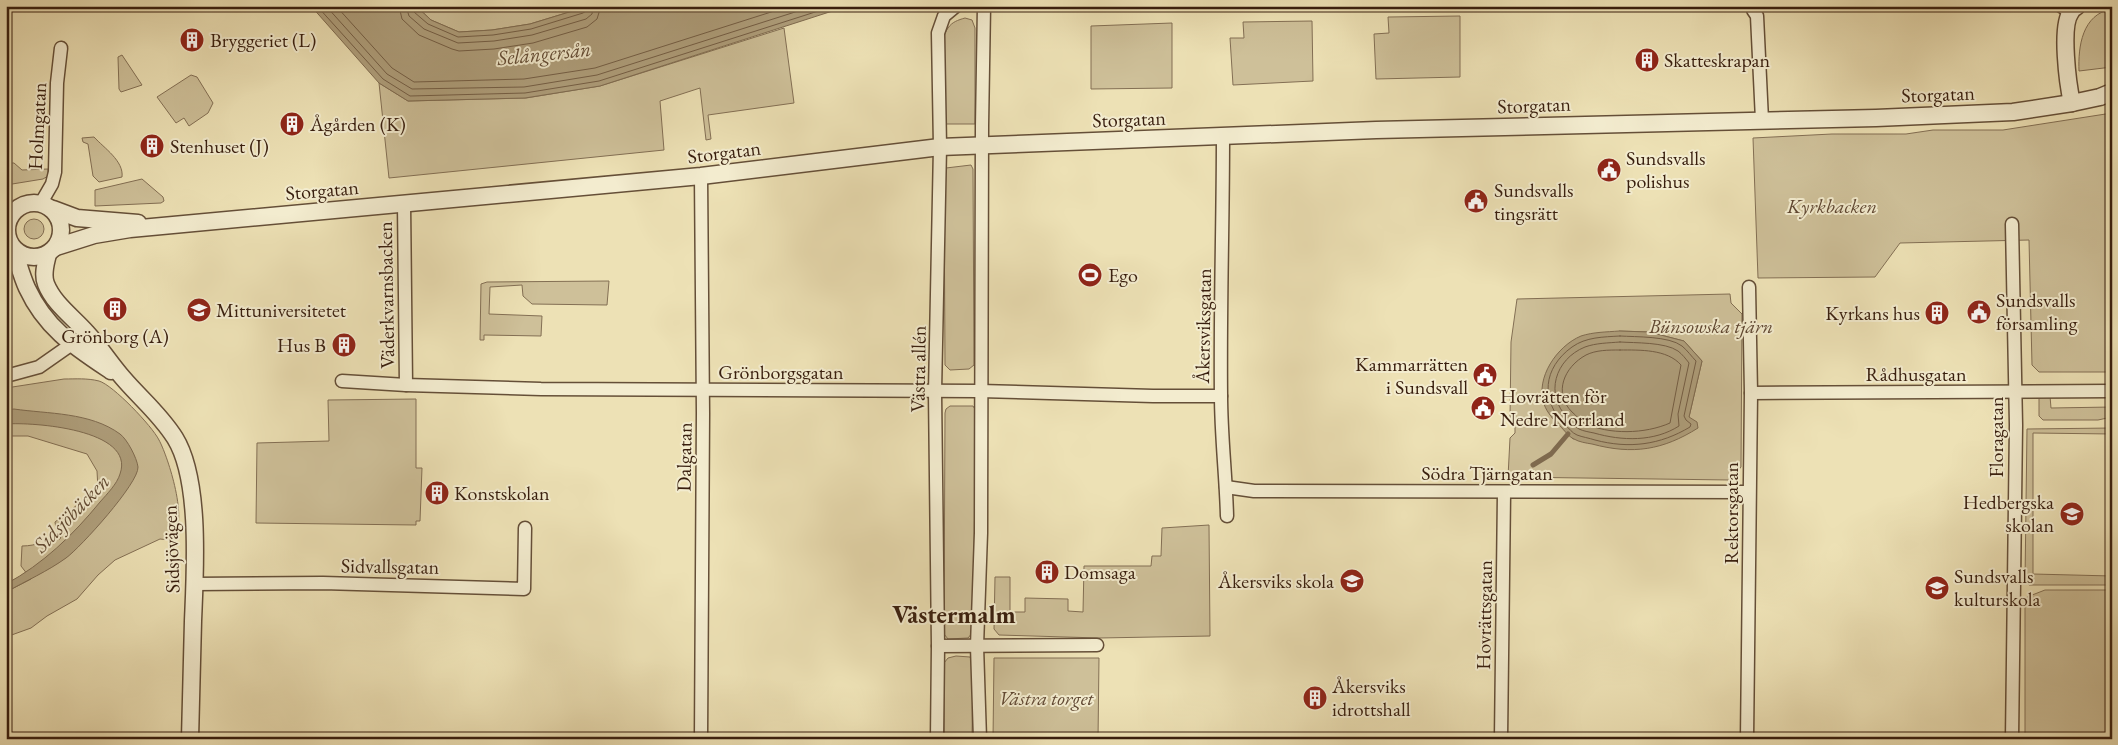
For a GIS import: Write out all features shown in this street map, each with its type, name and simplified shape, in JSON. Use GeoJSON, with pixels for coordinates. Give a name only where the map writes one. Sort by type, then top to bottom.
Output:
{"type":"FeatureCollection","features":[{"type":"Feature","properties":{"kind":"street","name":"Västra allén"},"geometry":{"type":"LineString","coordinates":[[937,739],[938,646],[935,392],[940,146],[938,33],[944,16],[956,6]]}},
{"type":"Feature","properties":{"kind":"street"},"geometry":{"type":"LineString","coordinates":[[980,739],[977,646],[981,533],[980,391],[984,6]]}},
{"type":"Feature","properties":{"kind":"street"},"geometry":{"type":"LineString","coordinates":[[2069,8],[2066,35],[2068,79],[2072,103]]}},
{"type":"Feature","properties":{"kind":"street"},"geometry":{"type":"LineString","coordinates":[[1753,10],[1757,16],[1762,120]]}},
{"type":"Feature","properties":{"kind":"street","name":"Holmgatan"},"geometry":{"type":"LineString","coordinates":[[47,206],[55,172],[57,83],[61,48]]}},
{"type":"Feature","properties":{"kind":"street","name":"Storgatan"},"geometry":{"type":"LineString","coordinates":[[52,250],[94,235],[130,229],[701,176],[940,146],[1376,130],[2013,112],[2108,96]]}},
{"type":"Feature","properties":{"kind":"street","name":"Åkersviksgatan"},"geometry":{"type":"LineString","coordinates":[[1223,136],[1221,396],[1223,474],[1226,487],[1227,516]]}},
{"type":"Feature","properties":{"kind":"street","name":"Dalgatan"},"geometry":{"type":"LineString","coordinates":[[701,176],[703,390],[701,739]]}},
{"type":"Feature","properties":{"kind":"street"},"geometry":{"type":"LineString","coordinates":[[28,203],[47,206],[59,217],[62,228],[60,240],[52,250],[31,257],[22,254],[9,241],[7,231],[11,215],[28,203]]}},
{"type":"Feature","properties":{"kind":"street","name":"Väderkvarnsbacken"},"geometry":{"type":"LineString","coordinates":[[404,204],[406,385]]}},
{"type":"Feature","properties":{"kind":"street","name":"Storgatan"},"geometry":{"type":"LineString","coordinates":[[47,206],[77,218],[127,221],[162,227]]}},
{"type":"Feature","properties":{"kind":"street","name":"Floragatan"},"geometry":{"type":"LineString","coordinates":[[2012,224],[2015,551],[2012,739]]}},
{"type":"Feature","properties":{"kind":"street","name":"Sidsjövägen"},"geometry":{"type":"LineString","coordinates":[[14,248],[27,288],[43,317],[71,344],[124,379]]}},
{"type":"Feature","properties":{"kind":"street","name":"Sidsjövägen"},"geometry":{"type":"LineString","coordinates":[[52,250],[44,268],[45,282],[51,294],[66,313],[87,333],[124,379],[159,414],[176,439],[184,457],[193,506],[195,556],[190,739]]}},
{"type":"Feature","properties":{"kind":"street","name":"Rektorsgatan"},"geometry":{"type":"LineString","coordinates":[[1748,739],[1751,393],[1749,287]]}},
{"type":"Feature","properties":{"kind":"street"},"geometry":{"type":"LineString","coordinates":[[6,376],[39,367],[87,333]]}},
{"type":"Feature","properties":{"kind":"street","name":"Grönborgsgatan"},"geometry":{"type":"LineString","coordinates":[[342,381],[406,385],[703,390],[980,391],[1221,396]]}},
{"type":"Feature","properties":{"kind":"street","name":"Rådhusgatan"},"geometry":{"type":"LineString","coordinates":[[1751,393],[2112,391]]}},
{"type":"Feature","properties":{"kind":"street","name":"Södra Tjärngatan"},"geometry":{"type":"LineString","coordinates":[[1226,487],[1254,490],[1504,493],[1749,492]]}},
{"type":"Feature","properties":{"kind":"street","name":"Hovrättsgatan"},"geometry":{"type":"LineString","coordinates":[[1502,739],[1504,493]]}},
{"type":"Feature","properties":{"kind":"street","name":"Sidvallsgatan"},"geometry":{"type":"LineString","coordinates":[[194,584],[323,583],[524,589],[525,528]]}},
{"type":"Feature","properties":{"kind":"street"},"geometry":{"type":"LineString","coordinates":[[938,646],[1097,645]]}},
{"type":"Feature","properties":{"kind":"green space"},"geometry":{"type":"Polygon","coordinates":[[[416,6],[589,6],[530,24],[492,30],[459,32],[431,20],[416,6]]]}},
{"type":"Feature","properties":{"kind":"green space"},"geometry":{"type":"Polygon","coordinates":[[[2112,9],[2112,67],[2079,71],[2081,42],[2088,24],[2102,12],[2112,9]]]}},
{"type":"Feature","properties":{"kind":"green space"},"geometry":{"type":"Polygon","coordinates":[[[1460,16],[1460,77],[1376,79],[1374,34],[1389,33],[1388,17],[1460,16]]]}},
{"type":"Feature","properties":{"kind":"green space"},"geometry":{"type":"Polygon","coordinates":[[[965,18],[972,20],[975,28],[975,124],[944,124],[943,45],[945,35],[951,24],[965,18]]]}},
{"type":"Feature","properties":{"kind":"green space"},"geometry":{"type":"Polygon","coordinates":[[[1312,21],[1313,81],[1233,85],[1230,38],[1244,38],[1243,22],[1312,21]]]}},
{"type":"Feature","properties":{"kind":"green space"},"geometry":{"type":"Polygon","coordinates":[[[1172,23],[1172,88],[1091,89],[1091,26],[1172,23]]]}},
{"type":"Feature","properties":{"kind":"green space"},"geometry":{"type":"Polygon","coordinates":[[[784,28],[794,103],[708,115],[711,139],[706,140],[700,88],[660,101],[664,150],[389,178],[379,83],[408,101],[526,98],[600,86],[784,28]]]}},
{"type":"Feature","properties":{"kind":"green space"},"geometry":{"type":"Polygon","coordinates":[[[122,55],[142,85],[121,92],[119,89],[118,57],[122,55]]]}},
{"type":"Feature","properties":{"kind":"green space"},"geometry":{"type":"Polygon","coordinates":[[[191,75],[197,77],[213,103],[208,113],[189,126],[184,118],[176,123],[157,97],[191,75]]]}},
{"type":"Feature","properties":{"kind":"green space","name":"Kyrkbacken"},"geometry":{"type":"Polygon","coordinates":[[[2112,113],[2112,372],[2039,372],[2032,365],[2029,240],[1900,243],[1875,277],[1758,278],[1753,138],[1832,134],[1906,134],[1933,130],[2003,130],[2112,113]]]}},
{"type":"Feature","properties":{"kind":"green space"},"geometry":{"type":"Polygon","coordinates":[[[94,137],[117,160],[122,171],[122,177],[99,182],[93,176],[88,144],[83,142],[82,138],[94,137]]]}},
{"type":"Feature","properties":{"kind":"green space"},"geometry":{"type":"Polygon","coordinates":[[[6,163],[14,163],[22,170],[48,169],[48,176],[43,179],[6,185],[6,163]]]}},
{"type":"Feature","properties":{"kind":"green space"},"geometry":{"type":"Polygon","coordinates":[[[971,165],[973,169],[974,365],[969,369],[950,370],[945,365],[944,171],[946,168],[971,165]]]}},
{"type":"Feature","properties":{"kind":"green space"},"geometry":{"type":"Polygon","coordinates":[[[142,179],[163,197],[164,201],[161,203],[95,206],[95,190],[142,179]]]}},
{"type":"Feature","properties":{"kind":"green space"},"geometry":{"type":"Polygon","coordinates":[[[34,219],[41,222],[44,229],[41,236],[34,239],[27,236],[24,229],[27,222],[34,219]]]}},
{"type":"Feature","properties":{"kind":"green space"},"geometry":{"type":"Polygon","coordinates":[[[609,281],[607,305],[532,304],[523,296],[522,285],[490,287],[489,314],[542,316],[541,336],[484,335],[484,340],[480,340],[481,284],[487,282],[609,281]]]}},
{"type":"Feature","properties":{"kind":"green space","name":"Bünsowska tjärn"},"geometry":{"type":"Polygon","coordinates":[[[1730,294],[1731,303],[1742,314],[1741,467],[1730,480],[1508,477],[1510,438],[1515,433],[1515,423],[1510,419],[1511,342],[1517,299],[1730,294]],[[1619,331],[1544,404],[1553,419],[1573,439],[1689,417],[1702,361],[1684,341],[1649,332],[1619,331]]]}},
{"type":"Feature","properties":{"kind":"green space"},"geometry":{"type":"Polygon","coordinates":[[[64,379],[90,379],[105,384],[132,407],[149,425],[163,449],[173,480],[179,515],[177,529],[171,537],[160,539],[115,560],[98,575],[77,599],[47,616],[31,628],[6,637],[6,592],[31,579],[21,566],[22,546],[60,539],[62,534],[56,529],[55,522],[98,489],[97,471],[87,454],[28,436],[6,436],[6,388],[64,379]]]}},
{"type":"Feature","properties":{"kind":"green space"},"geometry":{"type":"Polygon","coordinates":[[[2039,396],[2050,396],[2051,408],[2112,407],[2112,417],[2098,420],[2043,420],[2039,416],[2039,396]]]}},
{"type":"Feature","properties":{"kind":"green space"},"geometry":{"type":"Polygon","coordinates":[[[416,399],[416,468],[422,468],[420,521],[416,521],[416,525],[256,523],[257,443],[329,441],[328,400],[416,399]]]}},
{"type":"Feature","properties":{"kind":"green space"},"geometry":{"type":"Polygon","coordinates":[[[950,406],[973,406],[976,411],[973,632],[968,638],[948,639],[944,634],[945,413],[946,409],[950,406]]]}},
{"type":"Feature","properties":{"kind":"green space"},"geometry":{"type":"Polygon","coordinates":[[[2112,428],[2112,434],[2033,433],[2033,574],[2112,576],[2112,585],[2029,585],[2025,581],[2027,429],[2112,428]]]}},
{"type":"Feature","properties":{"kind":"green space"},"geometry":{"type":"Polygon","coordinates":[[[1209,525],[1210,636],[1099,638],[999,635],[994,629],[995,577],[1010,577],[1010,612],[1025,612],[1025,598],[1068,599],[1068,611],[1083,612],[1084,566],[1151,566],[1152,556],[1161,556],[1162,528],[1209,525]]]}},
{"type":"Feature","properties":{"kind":"green space"},"geometry":{"type":"Polygon","coordinates":[[[2045,590],[2112,590],[2112,739],[2025,739],[2025,602],[2027,597],[2045,590]]]}},
{"type":"Feature","properties":{"kind":"green space"},"geometry":{"type":"Polygon","coordinates":[[[956,656],[970,657],[973,663],[972,739],[944,739],[944,663],[948,658],[956,656]]]}},
{"type":"Feature","properties":{"kind":"green space","name":"Västra torget"},"geometry":{"type":"Polygon","coordinates":[[[994,658],[1099,658],[1098,739],[993,739],[994,658]]]}},
{"type":"Feature","properties":{"kind":"water","name":"Selångersån"},"geometry":{"type":"Polygon","coordinates":[[[311,6],[416,6],[431,20],[459,32],[492,30],[530,24],[589,6],[848,6],[600,86],[525,98],[408,101],[379,83],[311,6]]]}},
{"type":"Feature","properties":{"kind":"water","name":"Bünsowska tjärn"},"geometry":{"type":"Polygon","coordinates":[[[1619,331],[1649,332],[1684,341],[1702,361],[1689,417],[1697,422],[1698,428],[1660,446],[1634,450],[1621,449],[1576,440],[1568,435],[1551,416],[1544,404],[1542,394],[1545,374],[1556,355],[1564,347],[1581,336],[1619,331]]]}},
{"type":"Feature","properties":{"kind":"water"},"geometry":{"type":"Polygon","coordinates":[[[14,409],[68,415],[108,427],[126,440],[134,454],[138,467],[129,487],[95,529],[73,552],[52,567],[6,592],[6,584],[20,576],[57,548],[90,514],[117,481],[120,474],[121,459],[113,447],[98,438],[79,431],[58,427],[6,424],[6,410],[14,409]]]}},
{"type":"Feature","properties":{"kind":"waterway"},"geometry":{"type":"LineString","coordinates":[[1533,465],[1551,454],[1568,434]]}},
{"type":"Feature","properties":{"kind":"tunnel"},"geometry":{"type":"LineString","coordinates":[[6,211],[16,210]]}},
{"type":"Feature","properties":{"kind":"place","name":"Bryggeriet (L)"},"geometry":{"type":"Point","coordinates":[192,40]}},
{"type":"Feature","properties":{"kind":"place","name":"Skatteskrapan"},"geometry":{"type":"Point","coordinates":[1647,60]}},
{"type":"Feature","properties":{"kind":"place","name":"Ågården (K)"},"geometry":{"type":"Point","coordinates":[292,124]}},
{"type":"Feature","properties":{"kind":"place","name":"Stenhuset (J)"},"geometry":{"type":"Point","coordinates":[152,146]}},
{"type":"Feature","properties":{"kind":"place","name":"Sundsvalls polishus"},"geometry":{"type":"Point","coordinates":[1609,170]}},
{"type":"Feature","properties":{"kind":"place","name":"Sundsvalls tingsrätt"},"geometry":{"type":"Point","coordinates":[1476,201]}},
{"type":"Feature","properties":{"kind":"place","name":"Ego"},"geometry":{"type":"Point","coordinates":[1090,275]}},
{"type":"Feature","properties":{"kind":"place","name":"Grönborg (A)"},"geometry":{"type":"Point","coordinates":[115,309]}},
{"type":"Feature","properties":{"kind":"place","name":"Mittuniversitetet"},"geometry":{"type":"Point","coordinates":[199,310]}},
{"type":"Feature","properties":{"kind":"place","name":"Sundsvalls församling"},"geometry":{"type":"Point","coordinates":[1979,312]}},
{"type":"Feature","properties":{"kind":"place","name":"Kyrkans hus"},"geometry":{"type":"Point","coordinates":[1937,313]}},
{"type":"Feature","properties":{"kind":"place","name":"Hus B"},"geometry":{"type":"Point","coordinates":[344,345]}},
{"type":"Feature","properties":{"kind":"place","name":"Kammarrätten i Sundsvall"},"geometry":{"type":"Point","coordinates":[1485,375]}},
{"type":"Feature","properties":{"kind":"place","name":"Hovrätten för Nedre Norrland"},"geometry":{"type":"Point","coordinates":[1483,408]}},
{"type":"Feature","properties":{"kind":"place","name":"Konstskolan"},"geometry":{"type":"Point","coordinates":[437,493]}},
{"type":"Feature","properties":{"kind":"place","name":"Hedbergska skolan"},"geometry":{"type":"Point","coordinates":[2072,514]}},
{"type":"Feature","properties":{"kind":"place","name":"Domsaga"},"geometry":{"type":"Point","coordinates":[1047,572]}},
{"type":"Feature","properties":{"kind":"place","name":"Åkersviks skola"},"geometry":{"type":"Point","coordinates":[1352,581]}},
{"type":"Feature","properties":{"kind":"place","name":"Sundsvalls kulturskola"},"geometry":{"type":"Point","coordinates":[1937,588]}},
{"type":"Feature","properties":{"kind":"place","name":"Åkersviks idrottshall"},"geometry":{"type":"Point","coordinates":[1315,698]}},
{"type":"Feature","properties":{"kind":"district","name":"Västermalm"},"geometry":{"type":"Point","coordinates":[954,614]}},
{"type":"Feature","properties":{"kind":"water label","name":"Sidsjöbäcken"},"geometry":{"type":"Point","coordinates":[71,513]}}]}
